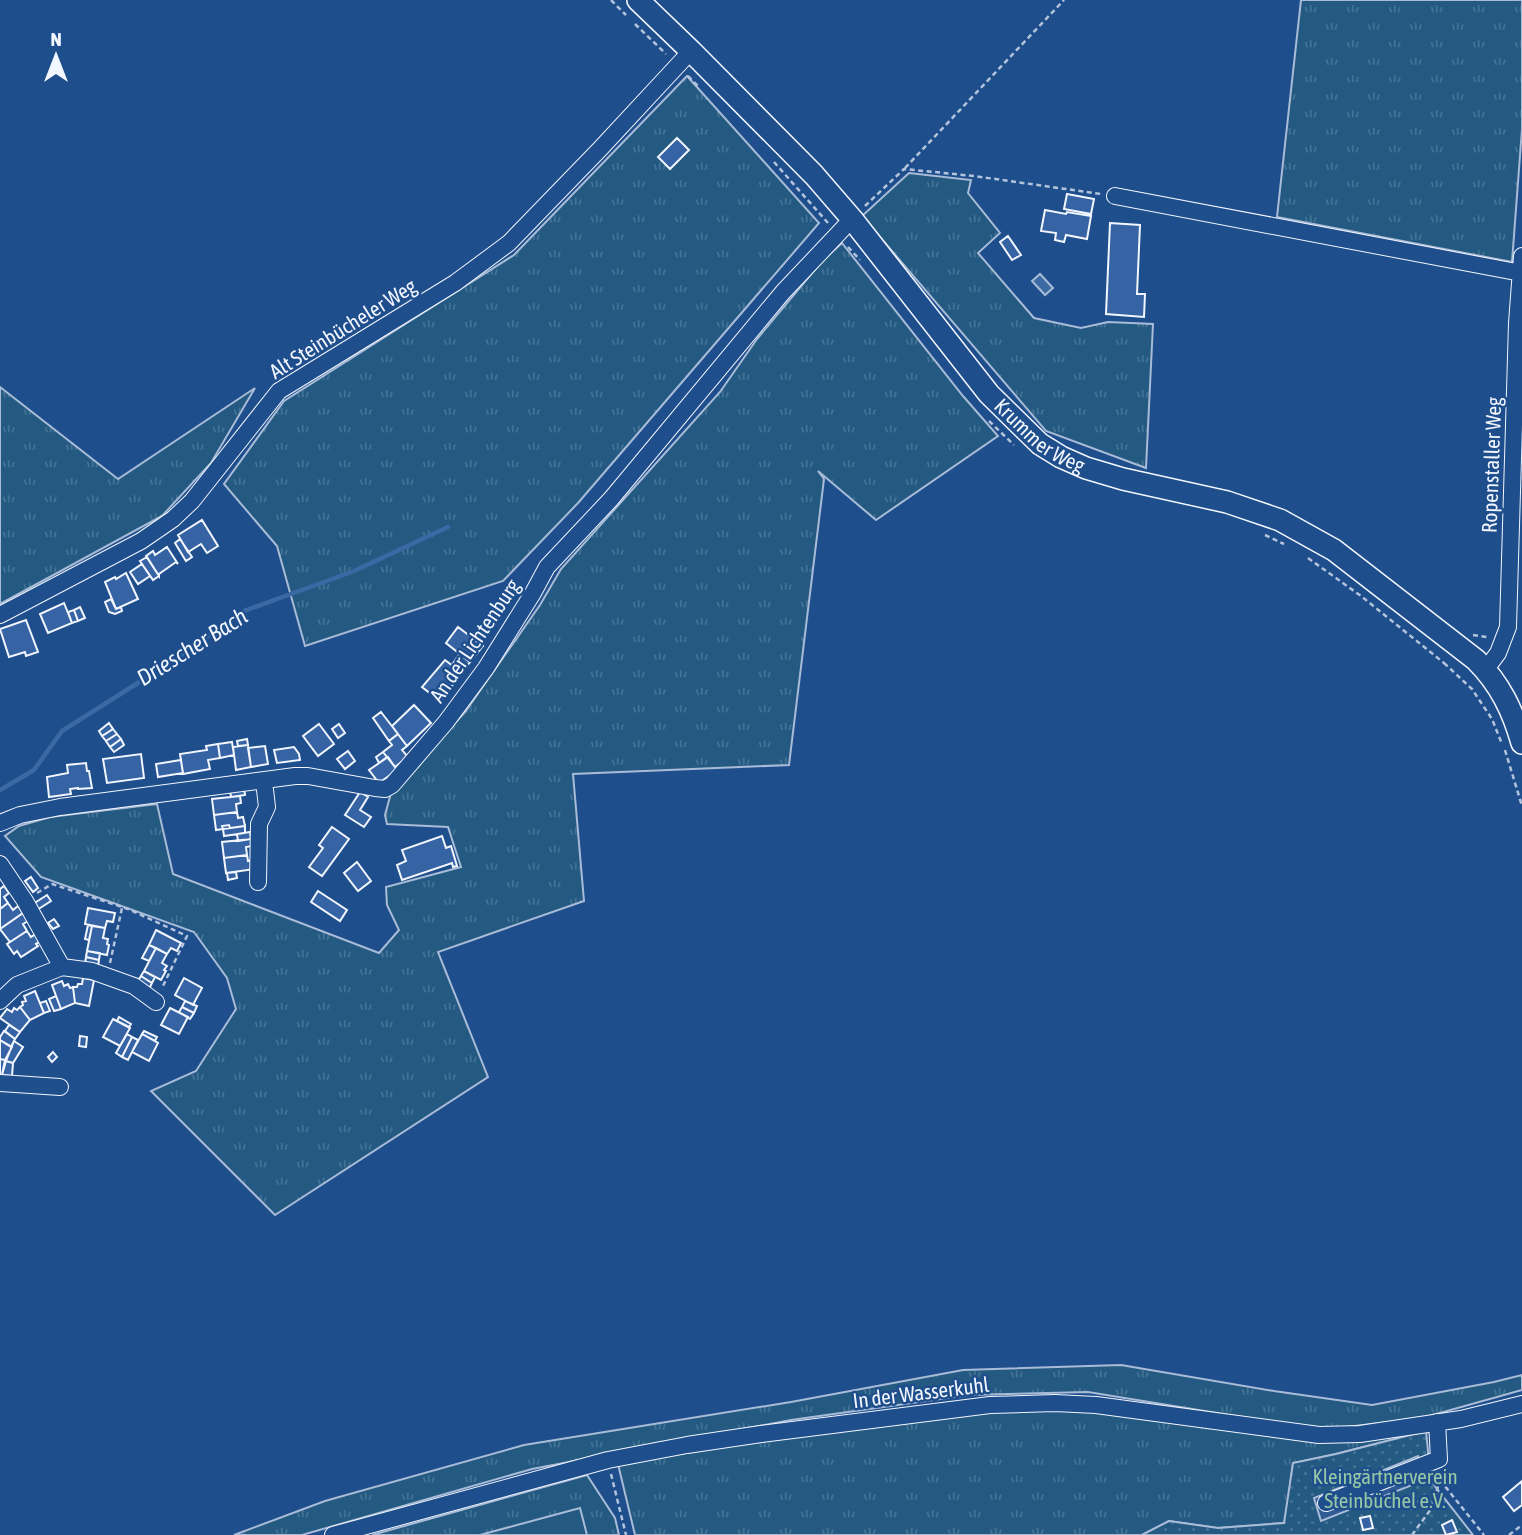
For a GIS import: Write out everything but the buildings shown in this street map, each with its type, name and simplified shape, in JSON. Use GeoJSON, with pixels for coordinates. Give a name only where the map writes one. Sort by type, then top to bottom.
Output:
{"type":"FeatureCollection","features":[{"type":"Feature","properties":{"kind":"main road","name":"Krummer Weg"},"geometry":{"type":"LineString","coordinates":[[638,0],[685,58],[814,174],[845,227],[989,394],[1040,444],[1086,468],[1227,502],[1280,520],[1334,550],[1486,670],[1506,699],[1522,743]]}},
{"type":"Feature","properties":{"kind":"street","name":"Alt Steinbücheler Weg"},"geometry":{"type":"LineString","coordinates":[[0,615],[141,541],[173,519],[192,501],[279,391],[455,283],[509,243],[685,58]]}},
{"type":"Feature","properties":{"kind":"street"},"geometry":{"type":"LineString","coordinates":[[1115,196],[1521,273]]}},
{"type":"Feature","properties":{"kind":"street","name":"An der Lichtenburg"},"geometry":{"type":"LineString","coordinates":[[0,824],[20,815],[60,807],[295,776],[385,789],[392,785],[446,722],[486,668],[547,567],[611,499],[783,292],[845,227]]}},
{"type":"Feature","properties":{"kind":"street","name":"Ropenstaller Weg"},"geometry":{"type":"LineString","coordinates":[[1486,670],[1498,653],[1508,627],[1517,323],[1522,256]]}},
{"type":"Feature","properties":{"kind":"street"},"geometry":{"type":"LineString","coordinates":[[258,882],[259,824],[267,807],[264,781]]}},
{"type":"Feature","properties":{"kind":"street"},"geometry":{"type":"LineString","coordinates":[[0,864],[25,901],[62,967]]}},
{"type":"Feature","properties":{"kind":"street"},"geometry":{"type":"LineString","coordinates":[[0,1001],[17,985],[62,967],[92,971],[134,986],[156,1002]]}},
{"type":"Feature","properties":{"kind":"street"},"geometry":{"type":"LineString","coordinates":[[0,1083],[60,1087]]}},
{"type":"Feature","properties":{"kind":"street","name":"In der Wasserkuhl"},"geometry":{"type":"LineString","coordinates":[[333,1535],[608,1460],[724,1439],[990,1405],[1096,1405],[1320,1435],[1360,1434],[1461,1419],[1522,1404]]}},
{"type":"Feature","properties":{"kind":"street"},"geometry":{"type":"LineString","coordinates":[[1326,1503],[1438,1459],[1437,1422]]}},
{"type":"Feature","properties":{"kind":"path"},"geometry":{"type":"LineString","coordinates":[[611,0],[685,58],[705,92]]}},
{"type":"Feature","properties":{"kind":"path"},"geometry":{"type":"LineString","coordinates":[[845,227],[1065,0]]}},
{"type":"Feature","properties":{"kind":"path"},"geometry":{"type":"LineString","coordinates":[[768,155],[811,202],[845,227],[866,268]]}},
{"type":"Feature","properties":{"kind":"path"},"geometry":{"type":"LineString","coordinates":[[904,169],[1115,196]]}},
{"type":"Feature","properties":{"kind":"path"},"geometry":{"type":"LineString","coordinates":[[984,415],[1018,449]]}},
{"type":"Feature","properties":{"kind":"path"},"geometry":{"type":"LineString","coordinates":[[1266,535],[1287,546]]}},
{"type":"Feature","properties":{"kind":"path"},"geometry":{"type":"LineString","coordinates":[[1307,557],[1361,596],[1444,663]]}},
{"type":"Feature","properties":{"kind":"path"},"geometry":{"type":"LineString","coordinates":[[25,901],[52,884],[122,908],[187,936],[156,1002]]}},
{"type":"Feature","properties":{"kind":"path"},"geometry":{"type":"LineString","coordinates":[[107,976],[122,908]]}},
{"type":"Feature","properties":{"kind":"path"},"geometry":{"type":"LineString","coordinates":[[1412,1535],[1431,1509],[1440,1480],[1438,1459]]}},
{"type":"Feature","properties":{"kind":"path"},"geometry":{"type":"LineString","coordinates":[[608,1460],[626,1535]]}},
{"type":"Feature","properties":{"kind":"path"},"geometry":{"type":"LineString","coordinates":[[1440,1480],[1484,1535]]}},
{"type":"Feature","properties":{"kind":"path"},"geometry":{"type":"LineString","coordinates":[[1508,1535],[1522,1525]]}},
{"type":"Feature","properties":{"kind":"green space"},"geometry":{"type":"Polygon","coordinates":[[[1301,0],[1522,0],[1522,129],[1512,262],[1277,217],[1301,0]]]}},
{"type":"Feature","properties":{"kind":"green space"},"geometry":{"type":"Polygon","coordinates":[[[687,76],[819,223],[578,503],[503,581],[305,646],[277,546],[224,484],[284,401],[514,255],[687,76]]]}},
{"type":"Feature","properties":{"kind":"green space"},"geometry":{"type":"Polygon","coordinates":[[[909,173],[971,180],[968,193],[1000,233],[978,253],[1034,318],[1081,328],[1108,322],[1153,324],[1146,468],[1046,431],[862,216],[909,173]]]}},
{"type":"Feature","properties":{"kind":"green space"},"geometry":{"type":"Polygon","coordinates":[[[842,243],[998,436],[876,520],[818,471],[824,479],[789,765],[573,774],[584,901],[438,952],[488,1077],[275,1215],[151,1091],[196,1071],[236,1009],[227,978],[194,932],[41,877],[5,836],[19,826],[50,817],[157,804],[173,874],[379,953],[399,930],[387,905],[386,887],[461,867],[448,827],[387,824],[385,815],[391,793],[465,712],[540,605],[561,569],[720,392],[757,339],[823,260],[842,243]]]}},
{"type":"Feature","properties":{"kind":"green space"},"geometry":{"type":"Polygon","coordinates":[[[0,387],[118,479],[255,388],[211,463],[162,516],[0,604],[0,387]]]}},
{"type":"Feature","properties":{"kind":"green space"},"geometry":{"type":"Polygon","coordinates":[[[1121,1365],[1372,1405],[1522,1375],[1522,1390],[1422,1418],[1321,1430],[1088,1392],[969,1395],[791,1420],[532,1469],[302,1535],[234,1535],[325,1501],[524,1445],[791,1402],[963,1370],[1121,1365]]]}},
{"type":"Feature","properties":{"kind":"green space"},"geometry":{"type":"Polygon","coordinates":[[[999,1411],[1107,1411],[1298,1440],[1426,1431],[1293,1463],[1285,1523],[1218,1528],[1169,1521],[1142,1535],[635,1535],[618,1464],[753,1442],[999,1411]]]}},
{"type":"Feature","properties":{"kind":"green space","name":"Kleingärtnerverein Steinbüchel e.V."},"geometry":{"type":"Polygon","coordinates":[[[1426,1431],[1431,1481],[1473,1535],[1142,1535],[1169,1521],[1218,1528],[1284,1523],[1293,1463],[1426,1431]]]}},
{"type":"Feature","properties":{"kind":"green space"},"geometry":{"type":"Polygon","coordinates":[[[587,1475],[615,1518],[619,1535],[372,1535],[587,1475]]]}},
{"type":"Feature","properties":{"kind":"green space"},"geometry":{"type":"Polygon","coordinates":[[[580,1508],[587,1535],[480,1535],[580,1508]]]}},
{"type":"Feature","properties":{"kind":"shaded area"},"geometry":{"type":"Polygon","coordinates":[[[1418,1456],[1425,1480],[1321,1521],[1314,1498],[1418,1456]]]}},
{"type":"Feature","properties":{"kind":"water"},"geometry":{"type":"Polygon","coordinates":[[[1040,274],[1053,288],[1045,295],[1032,281],[1040,274]]]}},
{"type":"Feature","properties":{"kind":"waterway","name":"Driescher Bach"},"geometry":{"type":"LineString","coordinates":[[0,790],[34,770],[62,731],[171,662],[244,611],[354,571],[448,527]]}}]}
